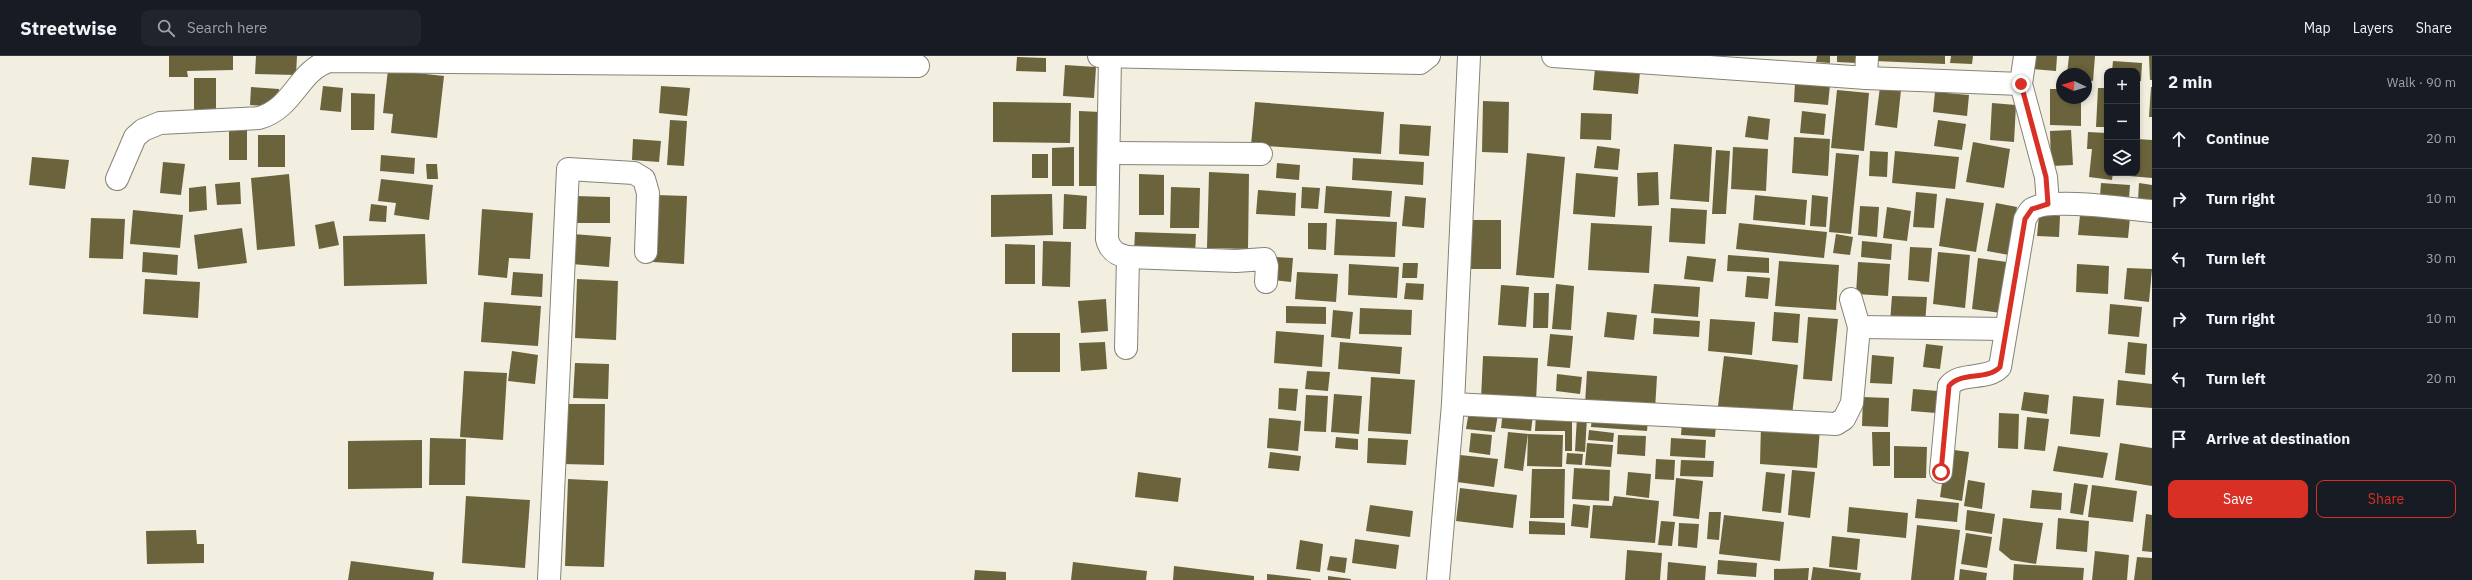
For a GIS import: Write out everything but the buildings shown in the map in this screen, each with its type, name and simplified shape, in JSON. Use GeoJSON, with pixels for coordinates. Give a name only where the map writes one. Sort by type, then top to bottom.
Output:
{"type":"FeatureCollection","features":[{"type":"Feature","properties":{"kind":"street"},"geometry":{"type":"LineString","coordinates":[[1099,56],[1420,63],[1429,56]]}},
{"type":"Feature","properties":{"kind":"street"},"geometry":{"type":"LineString","coordinates":[[1110,56],[1108,247],[1118,255],[1128,257],[1236,261],[1265,259],[1267,266],[1266,282]]}},
{"type":"Feature","properties":{"kind":"street"},"geometry":{"type":"LineString","coordinates":[[1438,580],[1453,404],[1469,56]]}},
{"type":"Feature","properties":{"kind":"street"},"geometry":{"type":"LineString","coordinates":[[1553,56],[1866,78],[2021,84]]}},
{"type":"Feature","properties":{"kind":"street"},"geometry":{"type":"LineString","coordinates":[[1866,78],[1867,56]]}},
{"type":"Feature","properties":{"kind":"street"},"geometry":{"type":"LineString","coordinates":[[2026,56],[2021,84],[2046,177],[2048,204]]}},
{"type":"Feature","properties":{"kind":"street"},"geometry":{"type":"LineString","coordinates":[[117,179],[135,137],[143,130],[160,123],[259,118],[267,116],[278,111],[308,75],[322,63],[329,61],[466,59],[752,61],[918,66]]}},
{"type":"Feature","properties":{"kind":"street"},"geometry":{"type":"LineString","coordinates":[[1109,153],[1261,154]]}},
{"type":"Feature","properties":{"kind":"street"},"geometry":{"type":"LineString","coordinates":[[549,580],[568,169],[634,173],[644,178],[648,193],[646,252]]}},
{"type":"Feature","properties":{"kind":"street"},"geometry":{"type":"LineString","coordinates":[[1941,472],[1949,386],[1954,380],[1996,371],[2000,367],[2025,219],[2032,209],[2048,204],[2152,210]]}},
{"type":"Feature","properties":{"kind":"street"},"geometry":{"type":"LineString","coordinates":[[1126,348],[1128,257]]}},
{"type":"Feature","properties":{"kind":"street"},"geometry":{"type":"LineString","coordinates":[[1453,404],[1836,424],[1844,419],[1852,402],[1859,327],[1851,299]]}},
{"type":"Feature","properties":{"kind":"street"},"geometry":{"type":"LineString","coordinates":[[1859,327],[2006,329]]}},
{"type":"Feature","properties":{"kind":"route"},"geometry":{"type":"LineString","coordinates":[[1941,472],[1949,386],[1954,380],[1993,373],[2000,367],[2025,219],[2032,209],[2048,204],[2046,177],[2030,112],[2021,84]]}}]}
